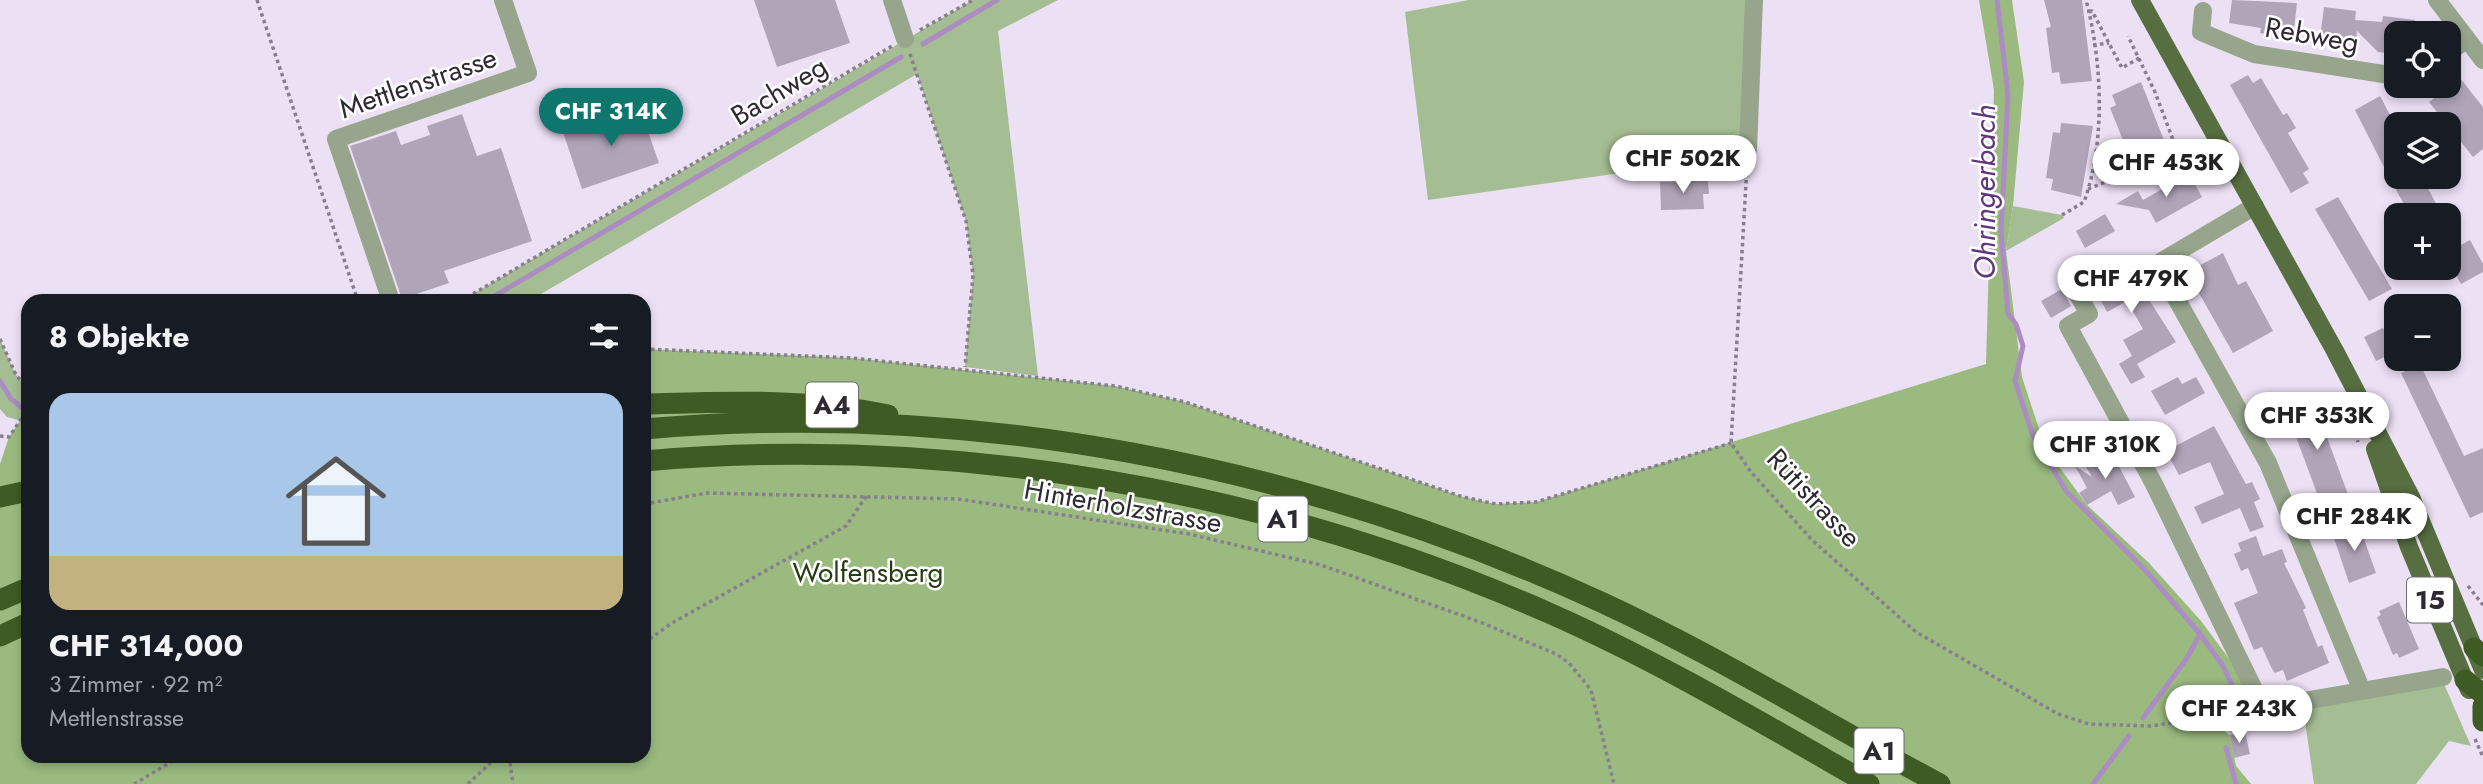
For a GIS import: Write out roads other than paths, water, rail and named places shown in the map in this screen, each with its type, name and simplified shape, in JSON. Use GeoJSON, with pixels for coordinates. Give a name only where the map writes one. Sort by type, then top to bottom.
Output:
{"type":"FeatureCollection","features":[{"type":"Feature","properties":{"kind":"highway","name":"A4"},"geometry":{"type":"LineString","coordinates":[[651,404],[848,406],[951,429]]}},
{"type":"Feature","properties":{"kind":"highway","name":"A1"},"geometry":{"type":"LineString","coordinates":[[651,429],[806,423],[951,429],[1096,446],[1191,464],[1334,500],[1425,530],[1538,574],[1649,625],[1940,784]]}},
{"type":"Feature","properties":{"kind":"highway","name":"A1"},"geometry":{"type":"LineString","coordinates":[[651,461],[806,455],[948,461],[1102,480],[1278,518],[1414,560],[1547,613],[1676,676],[1869,784]]}},
{"type":"Feature","properties":{"kind":"highway"},"geometry":{"type":"LineString","coordinates":[[0,497],[21,492]]}},
{"type":"Feature","properties":{"kind":"highway"},"geometry":{"type":"LineString","coordinates":[[0,600],[21,591]]}},
{"type":"Feature","properties":{"kind":"highway"},"geometry":{"type":"LineString","coordinates":[[0,636],[21,626]]}},
{"type":"Feature","properties":{"kind":"highway"},"geometry":{"type":"LineString","coordinates":[[2474,675],[2483,694]]}},
{"type":"Feature","properties":{"kind":"highway"},"geometry":{"type":"LineString","coordinates":[[2480,726],[2483,706]]}},
{"type":"Feature","properties":{"kind":"main road","name":"15"},"geometry":{"type":"LineString","coordinates":[[2140,0],[2255,206],[2411,497],[2479,652],[2474,675],[2480,726]]}},
{"type":"Feature","properties":{"kind":"main road","name":"15"},"geometry":{"type":"LineString","coordinates":[[2356,393],[2409,547],[2474,675]]}},
{"type":"Feature","properties":{"kind":"street","name":"Mettlenstrasse"},"geometry":{"type":"LineString","coordinates":[[389,294],[336,139],[528,73],[503,0]]}},
{"type":"Feature","properties":{"kind":"street"},"geometry":{"type":"LineString","coordinates":[[892,0],[905,39]]}},
{"type":"Feature","properties":{"kind":"street"},"geometry":{"type":"LineString","coordinates":[[1748,150],[1754,0]]}},
{"type":"Feature","properties":{"kind":"street"},"geometry":{"type":"LineString","coordinates":[[2437,0],[2483,60]]}},
{"type":"Feature","properties":{"kind":"street","name":"Rebweg"},"geometry":{"type":"LineString","coordinates":[[2203,11],[2201,32],[2254,54],[2384,74]]}},
{"type":"Feature","properties":{"kind":"street"},"geometry":{"type":"LineString","coordinates":[[2461,43],[2467,39]]}},
{"type":"Feature","properties":{"kind":"street"},"geometry":{"type":"LineString","coordinates":[[2255,206],[2157,264],[2268,463],[2362,691]]}},
{"type":"Feature","properties":{"kind":"street"},"geometry":{"type":"LineString","coordinates":[[2073,286],[2094,312],[2068,326],[2154,484],[2263,708],[2443,677]]}},
{"type":"Feature","properties":{"kind":"waterway","name":"Ohringerbach"},"geometry":{"type":"LineString","coordinates":[[923,44],[997,0]]}},
{"type":"Feature","properties":{"kind":"waterway","name":"Ohringerbach"},"geometry":{"type":"LineString","coordinates":[[1997,0],[2008,95],[2001,232],[2008,314],[2016,324],[2023,346],[2015,381],[2033,436],[2066,491],[2146,571],[2200,634],[2187,658],[2143,718]]}},
{"type":"Feature","properties":{"kind":"waterway","name":"Ohringerbach"},"geometry":{"type":"LineString","coordinates":[[498,294],[901,57]]}},
{"type":"Feature","properties":{"kind":"waterway","name":"Ohringerbach"},"geometry":{"type":"LineString","coordinates":[[0,381],[11,399],[21,407]]}},
{"type":"Feature","properties":{"kind":"waterway"},"geometry":{"type":"LineString","coordinates":[[2200,634],[2223,666],[2238,698]]}},
{"type":"Feature","properties":{"kind":"waterway","name":"Ohringerbach"},"geometry":{"type":"LineString","coordinates":[[2093,784],[2129,736]]}},
{"type":"Feature","properties":{"kind":"waterway"},"geometry":{"type":"LineString","coordinates":[[2226,748],[2236,784]]}},
{"type":"Feature","properties":{"kind":"park label","name":"Wolfensberg"},"geometry":{"type":"Point","coordinates":[868,572]}}]}
